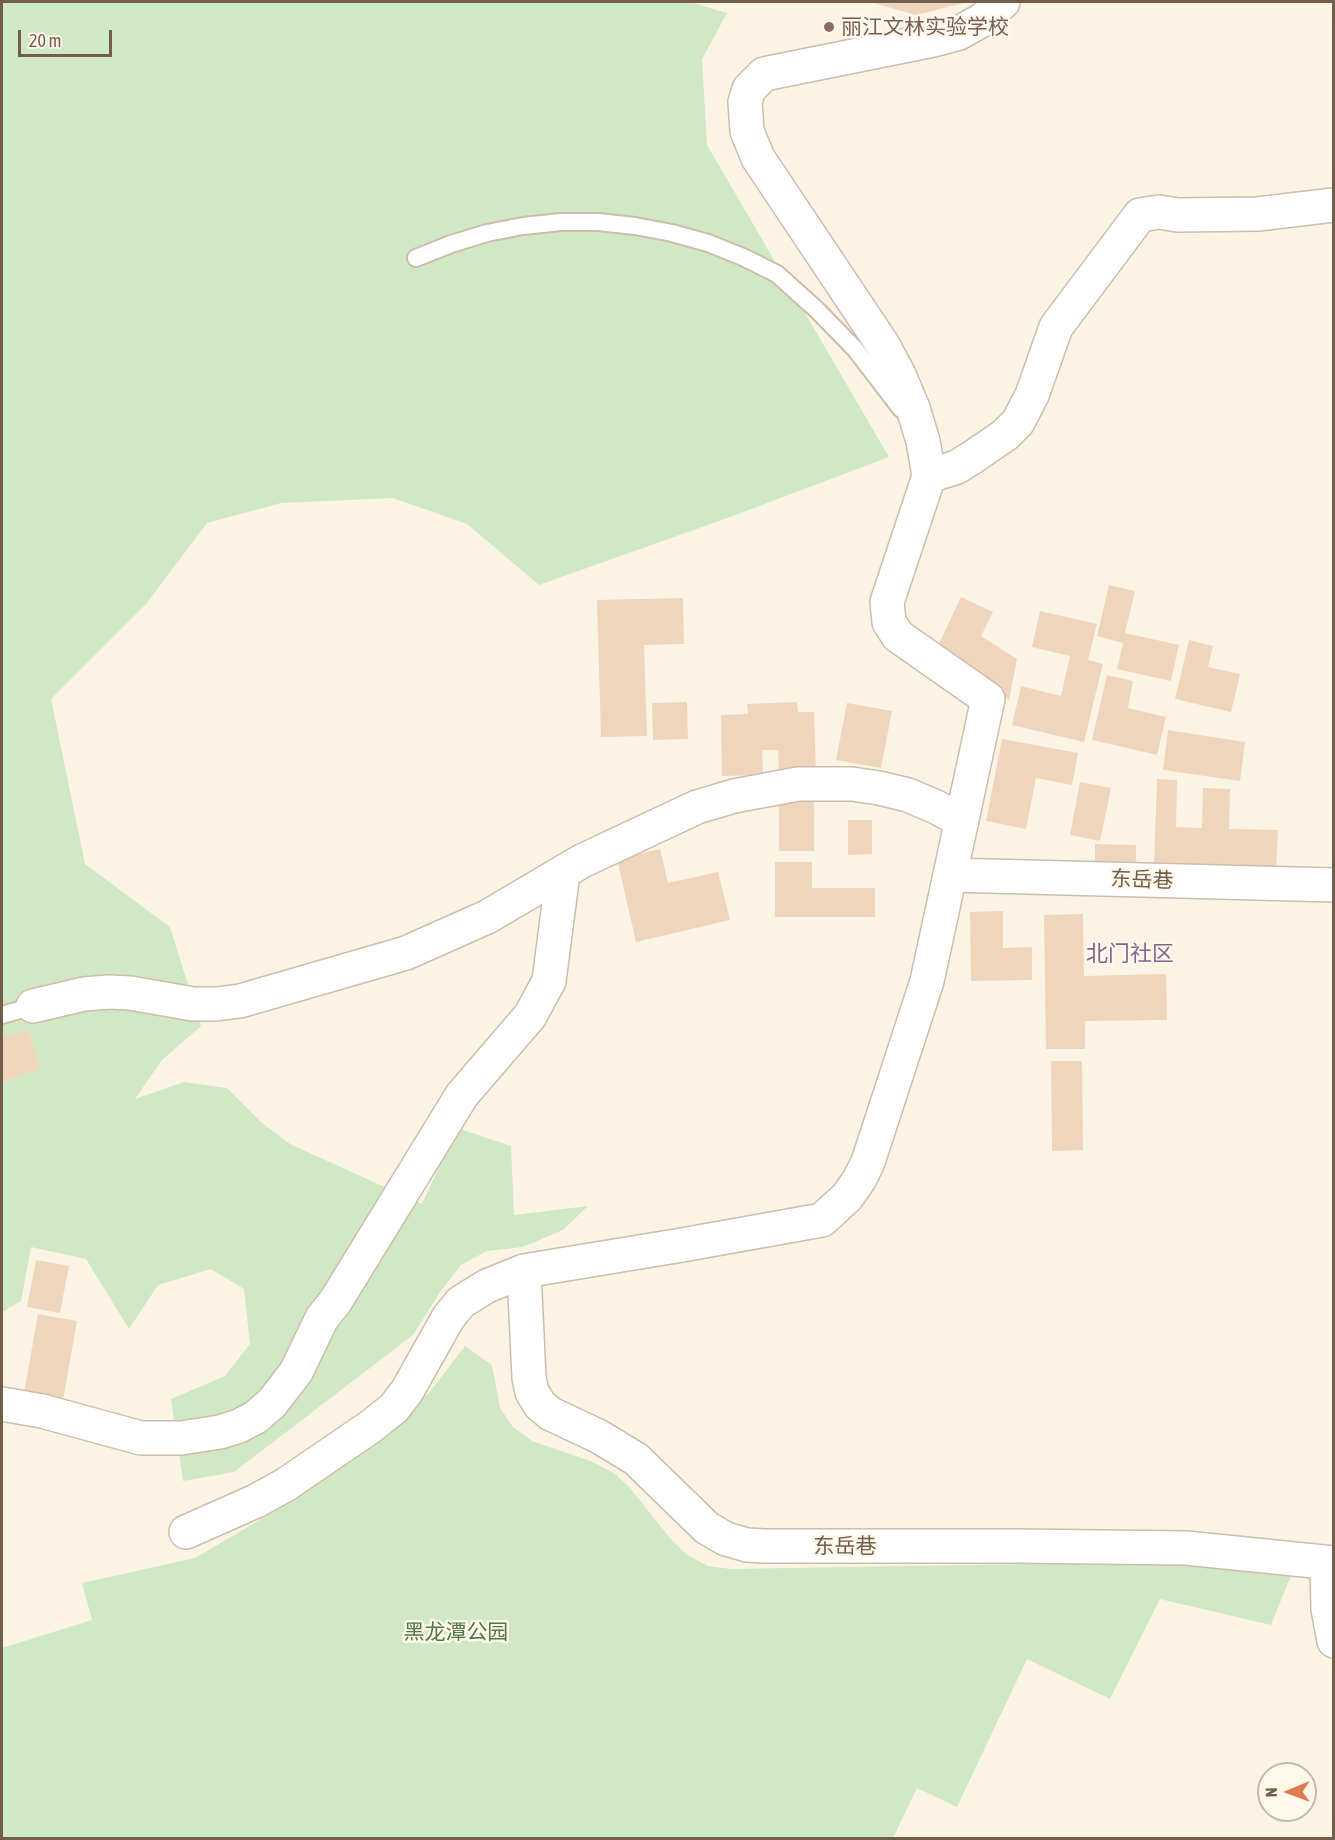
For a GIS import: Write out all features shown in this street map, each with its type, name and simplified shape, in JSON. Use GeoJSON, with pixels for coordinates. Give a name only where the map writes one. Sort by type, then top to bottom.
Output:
{"type":"FeatureCollection","features":[{"type":"Feature","properties":{"kind":"street"},"geometry":{"type":"LineString","coordinates":[[186,1532],[256,1501],[285,1485],[394,1408],[448,1318],[461,1302],[487,1286],[524,1271],[822,1220],[836,1210],[859,1180],[868,1162],[927,981],[988,699],[898,636],[889,622],[887,602],[929,476],[923,441],[913,408],[883,345],[758,158],[747,131],[745,102],[749,89],[764,74],[959,33],[982,20],[1004,2]]}},
{"type":"Feature","properties":{"kind":"street"},"geometry":{"type":"LineString","coordinates":[[929,476],[957,467],[1005,435],[1018,422],[1032,395],[1056,327],[1140,215],[1159,213],[1258,214],[1334,205]]}},
{"type":"Feature","properties":{"kind":"street"},"geometry":{"type":"LineString","coordinates":[[33,1006],[84,994],[109,992],[130,993],[193,1004],[240,1001],[406,952],[487,917],[582,861],[697,807],[734,796],[798,784],[834,783],[879,788],[917,799],[962,821]]}},
{"type":"Feature","properties":{"kind":"street"},"geometry":{"type":"LineString","coordinates":[[2,1404],[42,1411],[141,1438],[181,1438],[240,1426],[256,1417],[272,1403],[296,1372],[322,1318],[462,1095],[530,1016],[549,981],[563,873]]}},
{"type":"Feature","properties":{"kind":"street","name":"东岳巷"},"geometry":{"type":"LineString","coordinates":[[950,875],[1334,885]]}},
{"type":"Feature","properties":{"kind":"street","name":"东岳巷"},"geometry":{"type":"LineString","coordinates":[[524,1271],[529,1378],[532,1392],[540,1405],[551,1414],[598,1436],[636,1459],[706,1528],[726,1539],[747,1545],[765,1546],[1186,1548],[1330,1563]]}},
{"type":"Feature","properties":{"kind":"street"},"geometry":{"type":"LineString","coordinates":[[1330,1563],[1328,1609],[1334,1641]]}},
{"type":"Feature","properties":{"kind":"lane"},"geometry":{"type":"LineString","coordinates":[[416,258],[487,233],[561,222],[598,222],[635,226],[708,243],[777,274],[817,310],[862,358],[891,394],[923,441]]}},
{"type":"Feature","properties":{"kind":"lane"},"geometry":{"type":"LineString","coordinates":[[2,1015],[33,1006]]}},
{"type":"Feature","properties":{"kind":"green space"},"geometry":{"type":"Polygon","coordinates":[[[2,2],[690,2],[727,13],[702,59],[707,145],[889,457],[733,516],[539,585],[467,524],[393,498],[281,503],[207,523],[146,604],[51,699],[85,864],[170,927],[201,1026],[162,1060],[135,1099],[184,1082],[227,1088],[261,1122],[290,1144],[422,1204],[457,1128],[511,1146],[514,1215],[588,1206],[563,1230],[523,1247],[487,1251],[461,1265],[440,1292],[413,1335],[234,1472],[183,1481],[171,1399],[225,1376],[250,1344],[244,1289],[211,1269],[158,1285],[129,1329],[86,1259],[31,1247],[21,1301],[2,1312],[2,2]]]}},
{"type":"Feature","properties":{"kind":"green space","name":"黑龙潭公园"},"geometry":{"type":"Polygon","coordinates":[[[465,1346],[492,1365],[500,1408],[513,1427],[532,1441],[593,1462],[614,1473],[630,1488],[673,1542],[689,1556],[708,1566],[731,1569],[1205,1561],[1293,1570],[1271,1625],[1160,1599],[1110,1699],[1027,1659],[957,1807],[917,1788],[893,1838],[2,1838],[2,1648],[92,1620],[82,1583],[195,1558],[280,1508],[429,1393],[465,1346]]]}},
{"type":"Feature","properties":{"kind":"building"},"geometry":{"type":"Polygon","coordinates":[[[870,2],[968,2],[916,15],[870,2]]]}},
{"type":"Feature","properties":{"kind":"building"},"geometry":{"type":"Polygon","coordinates":[[[1109,585],[1135,591],[1125,633],[1179,645],[1171,681],[1117,669],[1123,643],[1097,636],[1109,585]]]}},
{"type":"Feature","properties":{"kind":"building"},"geometry":{"type":"Polygon","coordinates":[[[961,597],[993,612],[981,636],[1017,659],[1009,700],[935,652],[961,597]]]}},
{"type":"Feature","properties":{"kind":"building"},"geometry":{"type":"Polygon","coordinates":[[[683,598],[684,644],[644,645],[647,736],[601,737],[597,600],[683,598]]]}},
{"type":"Feature","properties":{"kind":"building"},"geometry":{"type":"Polygon","coordinates":[[[1040,611],[1097,624],[1088,660],[1103,664],[1084,742],[1012,725],[1021,686],[1061,696],[1070,656],[1032,647],[1040,611]]]}},
{"type":"Feature","properties":{"kind":"building"},"geometry":{"type":"Polygon","coordinates":[[[1189,640],[1213,646],[1208,667],[1240,674],[1231,712],[1175,699],[1189,640]]]}},
{"type":"Feature","properties":{"kind":"building"},"geometry":{"type":"Polygon","coordinates":[[[1107,675],[1133,681],[1128,708],[1166,717],[1157,755],[1092,740],[1107,675]]]}},
{"type":"Feature","properties":{"kind":"building"},"geometry":{"type":"Polygon","coordinates":[[[687,702],[688,739],[653,740],[652,703],[687,702]]]}},
{"type":"Feature","properties":{"kind":"building"},"geometry":{"type":"Polygon","coordinates":[[[797,702],[798,712],[814,712],[816,773],[779,774],[778,750],[762,750],[763,775],[722,776],[721,715],[748,714],[747,704],[797,702]]]}},
{"type":"Feature","properties":{"kind":"building"},"geometry":{"type":"Polygon","coordinates":[[[847,703],[892,711],[881,768],[836,760],[847,703]]]}},
{"type":"Feature","properties":{"kind":"building"},"geometry":{"type":"Polygon","coordinates":[[[1168,730],[1245,742],[1240,781],[1163,770],[1168,730]]]}},
{"type":"Feature","properties":{"kind":"building"},"geometry":{"type":"Polygon","coordinates":[[[1002,739],[1078,753],[1072,785],[1036,778],[1026,829],[986,821],[1002,739]]]}},
{"type":"Feature","properties":{"kind":"building"},"geometry":{"type":"Polygon","coordinates":[[[1157,779],[1177,780],[1176,827],[1202,828],[1203,788],[1230,789],[1229,829],[1278,830],[1276,869],[1154,865],[1157,779]]]}},
{"type":"Feature","properties":{"kind":"building"},"geometry":{"type":"Polygon","coordinates":[[[1080,782],[1111,788],[1100,841],[1070,835],[1080,782]]]}},
{"type":"Feature","properties":{"kind":"building"},"geometry":{"type":"Polygon","coordinates":[[[779,795],[814,796],[814,851],[779,851],[779,795]]]}},
{"type":"Feature","properties":{"kind":"building"},"geometry":{"type":"Polygon","coordinates":[[[848,820],[872,820],[872,854],[848,855],[848,820]]]}},
{"type":"Feature","properties":{"kind":"building"},"geometry":{"type":"Polygon","coordinates":[[[1095,844],[1136,845],[1136,868],[1095,867],[1095,844]]]}},
{"type":"Feature","properties":{"kind":"building"},"geometry":{"type":"Polygon","coordinates":[[[660,849],[668,883],[718,872],[730,920],[636,942],[617,859],[660,849]]]}},
{"type":"Feature","properties":{"kind":"building"},"geometry":{"type":"Polygon","coordinates":[[[775,862],[812,862],[812,888],[875,888],[875,917],[775,917],[775,862]]]}},
{"type":"Feature","properties":{"kind":"building"},"geometry":{"type":"Polygon","coordinates":[[[1003,911],[1003,948],[1032,947],[1032,980],[971,981],[970,912],[1003,911]]]}},
{"type":"Feature","properties":{"kind":"building"},"geometry":{"type":"Polygon","coordinates":[[[1083,914],[1084,976],[1166,974],[1167,1020],[1085,1021],[1085,1049],[1046,1049],[1044,915],[1083,914]]]}},
{"type":"Feature","properties":{"kind":"building"},"geometry":{"type":"Polygon","coordinates":[[[29,1030],[40,1069],[2,1082],[2,1038],[29,1030]]]}},
{"type":"Feature","properties":{"kind":"building"},"geometry":{"type":"Polygon","coordinates":[[[1051,1061],[1082,1061],[1083,1150],[1052,1151],[1051,1061]]]}},
{"type":"Feature","properties":{"kind":"building"},"geometry":{"type":"Polygon","coordinates":[[[36,1260],[69,1266],[60,1313],[27,1307],[36,1260]]]}},
{"type":"Feature","properties":{"kind":"building"},"geometry":{"type":"Polygon","coordinates":[[[38,1314],[77,1321],[61,1411],[22,1404],[38,1314]]]}},
{"type":"Feature","properties":{"kind":"place","name":"丽江文林实验学校"},"geometry":{"type":"Point","coordinates":[829,27]}},
{"type":"Feature","properties":{"kind":"district","name":"北门社区"},"geometry":{"type":"Point","coordinates":[1130,954]}}]}
